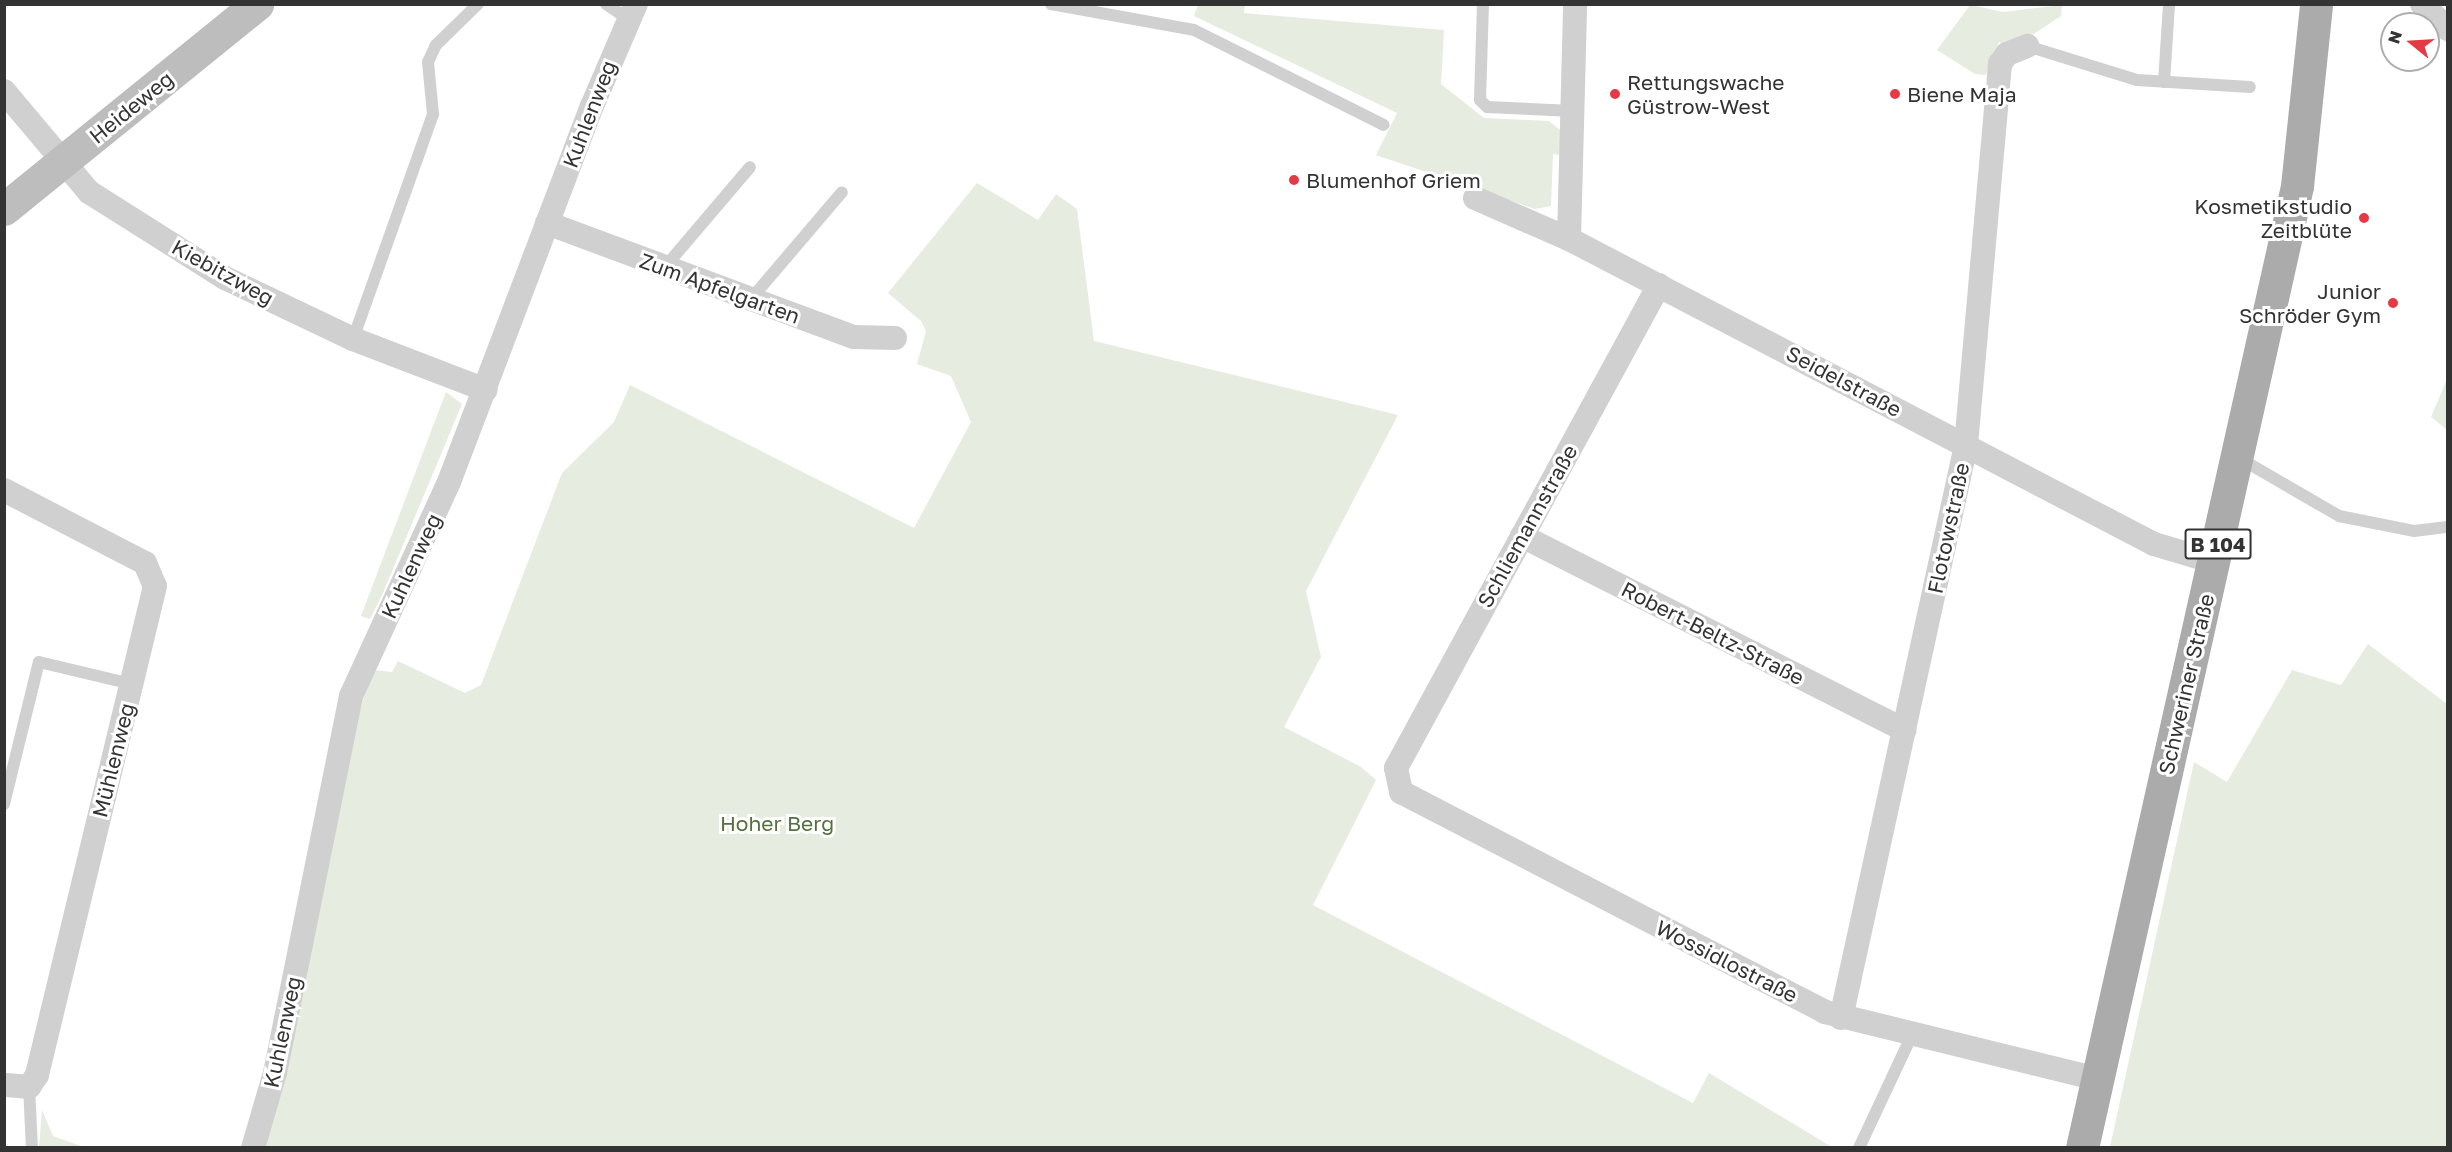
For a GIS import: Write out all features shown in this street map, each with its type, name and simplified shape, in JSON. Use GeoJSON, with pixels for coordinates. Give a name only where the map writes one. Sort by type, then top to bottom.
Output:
{"type":"FeatureCollection","features":[{"type":"Feature","properties":{"kind":"main road","name":"Schweriner Straße"},"geometry":{"type":"LineString","coordinates":[[2098,1079],[2296,186],[2316,4]]}},
{"type":"Feature","properties":{"kind":"main road","name":"B 104"},"geometry":{"type":"LineString","coordinates":[[2082,1148],[2098,1079]]}},
{"type":"Feature","properties":{"kind":"street","name":"Heideweg"},"geometry":{"type":"LineString","coordinates":[[4,209],[257,4]]}},
{"type":"Feature","properties":{"kind":"street"},"geometry":{"type":"LineString","coordinates":[[1569,239],[1575,4]]}},
{"type":"Feature","properties":{"kind":"street"},"geometry":{"type":"LineString","coordinates":[[2422,4],[2448,29]]}},
{"type":"Feature","properties":{"kind":"street","name":"Kuhlenweg"},"geometry":{"type":"LineString","coordinates":[[253,1148],[275,1073],[351,696],[413,566],[486,390],[547,224],[631,11]]}},
{"type":"Feature","properties":{"kind":"street","name":"Flotowstraße"},"geometry":{"type":"LineString","coordinates":[[1840,1018],[1966,445],[2000,64],[2007,54],[2027,46]]}},
{"type":"Feature","properties":{"kind":"street","name":"Kiebitzweg"},"geometry":{"type":"LineString","coordinates":[[4,91],[89,192],[225,278],[353,339],[486,390]]}},
{"type":"Feature","properties":{"kind":"street","name":"Seidelstraße"},"geometry":{"type":"LineString","coordinates":[[1475,198],[1569,239],[2154,544],[2214,562]]}},
{"type":"Feature","properties":{"kind":"street","name":"Zum Apfelgarten"},"geometry":{"type":"LineString","coordinates":[[547,224],[854,337],[895,338]]}},
{"type":"Feature","properties":{"kind":"street","name":"Schliemannstraße"},"geometry":{"type":"LineString","coordinates":[[1396,768],[1659,285]]}},
{"type":"Feature","properties":{"kind":"street","name":"Mühlenweg"},"geometry":{"type":"LineString","coordinates":[[4,490],[145,563],[154,573],[131,684],[37,1075],[29,1087]]}},
{"type":"Feature","properties":{"kind":"street","name":"Robert-Beltz-Straße"},"geometry":{"type":"LineString","coordinates":[[1522,536],[1905,730]]}},
{"type":"Feature","properties":{"kind":"street","name":"Wossidlostraße"},"geometry":{"type":"LineString","coordinates":[[1396,768],[1401,792],[1840,1018],[1911,1037],[2098,1079]]}},
{"type":"Feature","properties":{"kind":"street"},"geometry":{"type":"LineString","coordinates":[[4,1085],[29,1087]]}},
{"type":"Feature","properties":{"kind":"lane"},"geometry":{"type":"LineString","coordinates":[[353,339],[433,114],[428,62],[436,45],[478,4]]}},
{"type":"Feature","properties":{"kind":"lane"},"geometry":{"type":"LineString","coordinates":[[606,4],[631,11]]}},
{"type":"Feature","properties":{"kind":"lane"},"geometry":{"type":"LineString","coordinates":[[1051,4],[1124,10],[1194,30],[1384,125]]}},
{"type":"Feature","properties":{"kind":"lane"},"geometry":{"type":"LineString","coordinates":[[1483,4],[1480,100],[1487,107],[1572,111]]}},
{"type":"Feature","properties":{"kind":"lane"},"geometry":{"type":"LineString","coordinates":[[2164,82],[2169,4]]}},
{"type":"Feature","properties":{"kind":"lane"},"geometry":{"type":"LineString","coordinates":[[2027,46],[2137,80],[2250,87]]}},
{"type":"Feature","properties":{"kind":"lane"},"geometry":{"type":"LineString","coordinates":[[664,267],[750,167]]}},
{"type":"Feature","properties":{"kind":"lane"},"geometry":{"type":"LineString","coordinates":[[751,299],[842,192]]}},
{"type":"Feature","properties":{"kind":"lane"},"geometry":{"type":"LineString","coordinates":[[2237,457],[2339,516],[2414,531],[2448,527]]}},
{"type":"Feature","properties":{"kind":"lane"},"geometry":{"type":"LineString","coordinates":[[4,804],[39,662],[131,684]]}},
{"type":"Feature","properties":{"kind":"lane"},"geometry":{"type":"LineString","coordinates":[[1859,1148],[1911,1037]]}},
{"type":"Feature","properties":{"kind":"lane"},"geometry":{"type":"LineString","coordinates":[[29,1087],[32,1148]]}},
{"type":"Feature","properties":{"kind":"green space"},"geometry":{"type":"Polygon","coordinates":[[[1198,5],[1245,5],[1244,13],[1444,30],[1441,84],[1484,118],[1549,121],[1560,130],[1561,155],[1553,154],[1551,206],[1535,209],[1376,155],[1397,113],[1194,16],[1198,5]]]}},
{"type":"Feature","properties":{"kind":"green space"},"geometry":{"type":"Polygon","coordinates":[[[1970,5],[2003,12],[2062,5],[2061,16],[2032,35],[2004,45],[1999,42],[1986,75],[1975,74],[1937,50],[1970,5]]]}},
{"type":"Feature","properties":{"kind":"green space","name":"Hoher Berg"},"geometry":{"type":"Polygon","coordinates":[[[977,183],[1038,220],[1056,194],[1077,209],[1094,341],[1398,415],[1306,591],[1321,657],[1284,727],[1361,767],[1376,780],[1313,905],[1693,1103],[1709,1073],[1832,1147],[264,1148],[347,748],[373,670],[392,672],[398,661],[465,693],[481,685],[562,473],[614,422],[630,385],[914,528],[971,422],[951,376],[917,364],[926,331],[921,321],[888,293],[977,183]]]}},
{"type":"Feature","properties":{"kind":"green space"},"geometry":{"type":"Polygon","coordinates":[[[2447,379],[2447,430],[2431,417],[2447,379]]]}},
{"type":"Feature","properties":{"kind":"green space"},"geometry":{"type":"Polygon","coordinates":[[[446,392],[462,404],[383,593],[370,619],[361,616],[446,392]]]}},
{"type":"Feature","properties":{"kind":"green space"},"geometry":{"type":"Polygon","coordinates":[[[2368,644],[2447,704],[2447,1147],[2110,1147],[2194,762],[2227,782],[2292,670],[2341,685],[2368,644]]]}},
{"type":"Feature","properties":{"kind":"green space"},"geometry":{"type":"Polygon","coordinates":[[[42,1110],[53,1136],[84,1147],[39,1147],[42,1110]]]}},
{"type":"Feature","properties":{"kind":"place","name":"Rettungswache Güstrow-West"},"geometry":{"type":"Point","coordinates":[1615,94]}},
{"type":"Feature","properties":{"kind":"place","name":"Biene Maja"},"geometry":{"type":"Point","coordinates":[1895,94]}},
{"type":"Feature","properties":{"kind":"place","name":"Blumenhof Griem"},"geometry":{"type":"Point","coordinates":[1294,180]}},
{"type":"Feature","properties":{"kind":"place","name":"Kosmetikstudio Zeitblüte"},"geometry":{"type":"Point","coordinates":[2364,218]}},
{"type":"Feature","properties":{"kind":"place","name":"Junior Schröder Gym"},"geometry":{"type":"Point","coordinates":[2393,303]}}]}
